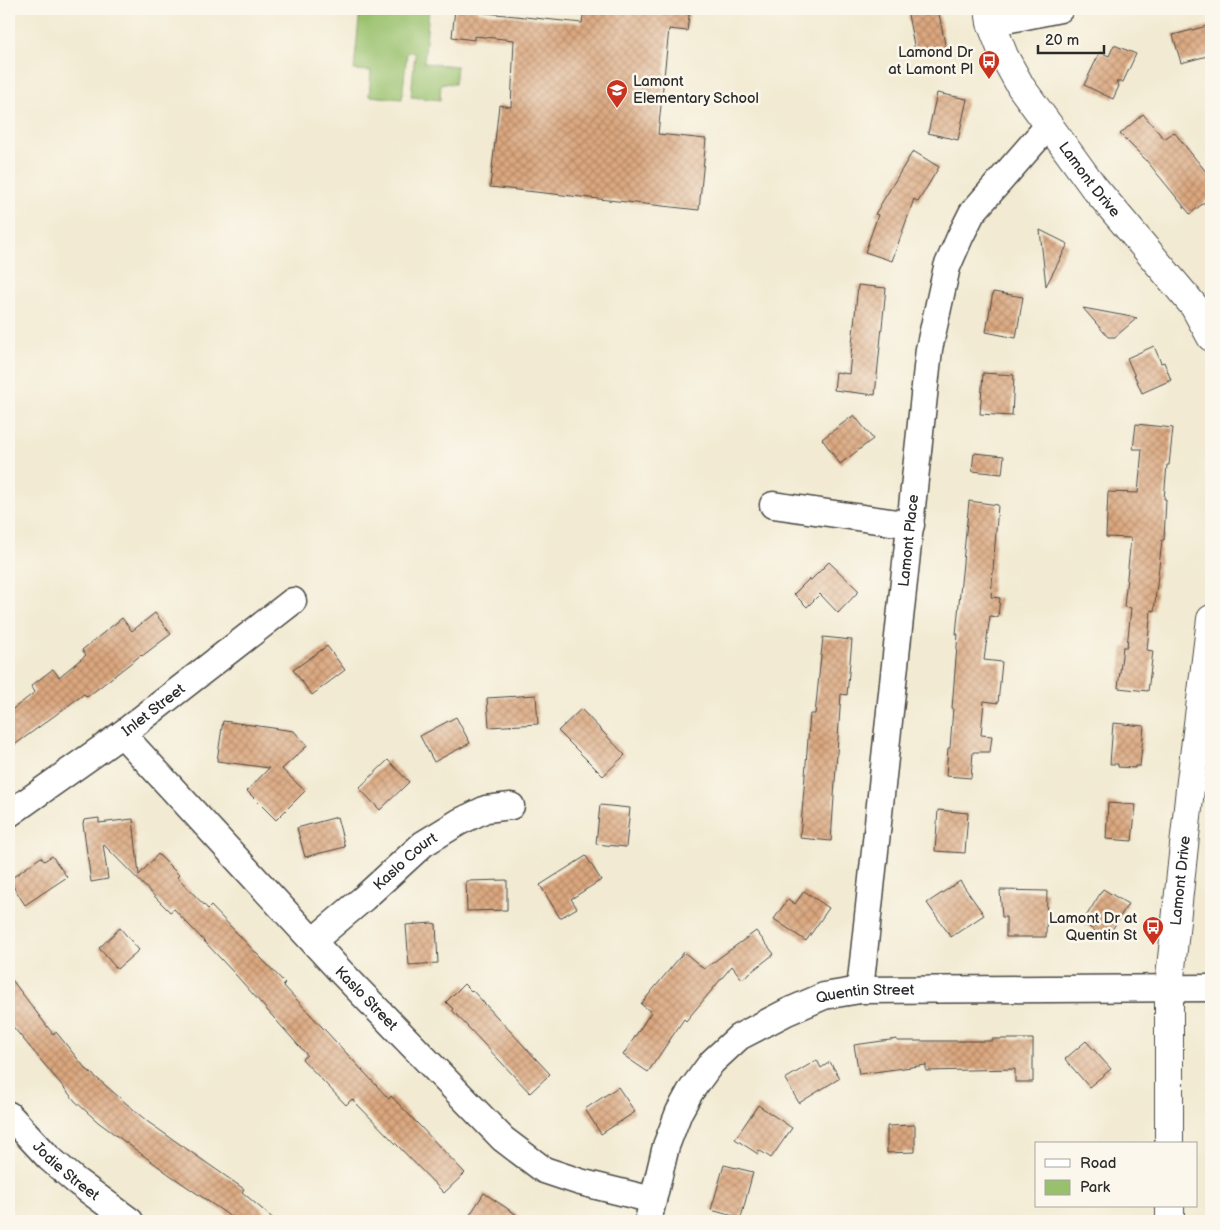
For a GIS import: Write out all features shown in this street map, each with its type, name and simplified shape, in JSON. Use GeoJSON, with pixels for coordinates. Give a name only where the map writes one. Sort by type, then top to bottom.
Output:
{"type":"FeatureCollection","features":[{"type":"Feature","properties":{"kind":"street"},"geometry":{"type":"LineString","coordinates":[[990,16],[1060,9]]}},
{"type":"Feature","properties":{"kind":"street","name":"Lamont Drive"},"geometry":{"type":"LineString","coordinates":[[990,16],[1004,56],[1020,87],[1093,186],[1194,306],[1211,337]]}},
{"type":"Feature","properties":{"kind":"street","name":"Lamont Place"},"geometry":{"type":"LineString","coordinates":[[860,990],[929,349],[947,267],[972,213],[1048,126]]}},
{"type":"Feature","properties":{"kind":"street"},"geometry":{"type":"LineString","coordinates":[[773,505],[911,525]]}},
{"type":"Feature","properties":{"kind":"street","name":"Inlet Street"},"geometry":{"type":"LineString","coordinates":[[9,814],[122,734],[294,601]]}},
{"type":"Feature","properties":{"kind":"street","name":"Lamont Drive"},"geometry":{"type":"LineString","coordinates":[[1170,1142],[1169,987],[1190,789],[1211,619]]}},
{"type":"Feature","properties":{"kind":"street","name":"Kaslo Street"},"geometry":{"type":"LineString","coordinates":[[122,734],[341,972],[497,1132],[544,1170],[580,1182],[650,1211]]}},
{"type":"Feature","properties":{"kind":"street","name":"Kaslo Court"},"geometry":{"type":"LineString","coordinates":[[312,941],[364,898],[423,844],[459,822],[486,809],[512,806]]}},
{"type":"Feature","properties":{"kind":"street","name":"Quentin Street"},"geometry":{"type":"LineString","coordinates":[[650,1211],[666,1146],[679,1112],[690,1092],[712,1062],[739,1037],[787,1012],[824,996],[860,990],[1211,988]]}},
{"type":"Feature","properties":{"kind":"street","name":"Jodie Street"},"geometry":{"type":"LineString","coordinates":[[9,1115],[49,1158],[76,1181],[130,1221]]}},
{"type":"Feature","properties":{"kind":"street"},"geometry":{"type":"LineString","coordinates":[[1170,1208],[1170,1221]]}},
{"type":"Feature","properties":{"kind":"green space"},"geometry":{"type":"Polygon","coordinates":[[[360,9],[429,9],[424,63],[457,66],[455,84],[441,83],[440,100],[411,97],[415,53],[407,52],[402,99],[369,96],[371,71],[354,70],[360,9]]]}},
{"type":"Feature","properties":{"kind":"building","name":"Lamont Elementary School"},"geometry":{"type":"Polygon","coordinates":[[[455,9],[478,9],[477,12],[582,23],[584,9],[690,9],[687,31],[669,29],[658,134],[706,139],[699,210],[490,187],[499,105],[511,107],[514,40],[474,36],[474,40],[452,37],[455,9]]]}},
{"type":"Feature","properties":{"kind":"building"},"geometry":{"type":"Polygon","coordinates":[[[938,9],[946,49],[916,55],[908,15],[938,9]]]}},
{"type":"Feature","properties":{"kind":"building"},"geometry":{"type":"Polygon","coordinates":[[[1211,25],[1211,55],[1181,63],[1173,35],[1211,25]]]}},
{"type":"Feature","properties":{"kind":"building"},"geometry":{"type":"Polygon","coordinates":[[[1114,45],[1136,54],[1123,82],[1116,82],[1119,86],[1113,99],[1084,85],[1100,52],[1109,56],[1114,45]]]}},
{"type":"Feature","properties":{"kind":"building"},"geometry":{"type":"Polygon","coordinates":[[[937,93],[967,99],[958,140],[928,133],[937,93]]]}},
{"type":"Feature","properties":{"kind":"building"},"geometry":{"type":"Polygon","coordinates":[[[1143,114],[1164,139],[1174,132],[1211,178],[1211,197],[1190,214],[1146,160],[1120,134],[1143,114]]]}},
{"type":"Feature","properties":{"kind":"building"},"geometry":{"type":"Polygon","coordinates":[[[913,151],[939,167],[918,202],[914,199],[892,261],[865,252],[878,215],[875,214],[913,151]]]}},
{"type":"Feature","properties":{"kind":"building"},"geometry":{"type":"Polygon","coordinates":[[[1040,230],[1068,244],[1046,286],[1040,230]]]}},
{"type":"Feature","properties":{"kind":"building"},"geometry":{"type":"Polygon","coordinates":[[[858,285],[886,288],[875,395],[834,390],[836,372],[849,374],[858,285]]]}},
{"type":"Feature","properties":{"kind":"building"},"geometry":{"type":"Polygon","coordinates":[[[993,292],[1023,297],[1016,338],[986,332],[993,292]]]}},
{"type":"Feature","properties":{"kind":"building"},"geometry":{"type":"Polygon","coordinates":[[[1083,308],[1137,318],[1115,337],[1108,337],[1083,308]]]}},
{"type":"Feature","properties":{"kind":"building"},"geometry":{"type":"Polygon","coordinates":[[[1154,346],[1161,363],[1164,362],[1171,380],[1142,393],[1127,358],[1154,346]]]}},
{"type":"Feature","properties":{"kind":"building"},"geometry":{"type":"Polygon","coordinates":[[[983,373],[1014,375],[1012,416],[980,414],[983,373]]]}},
{"type":"Feature","properties":{"kind":"building"},"geometry":{"type":"Polygon","coordinates":[[[854,415],[873,439],[840,464],[822,439],[854,415]]]}},
{"type":"Feature","properties":{"kind":"building"},"geometry":{"type":"Polygon","coordinates":[[[1136,424],[1173,428],[1164,499],[1166,499],[1164,540],[1162,540],[1154,611],[1151,610],[1147,650],[1153,651],[1148,691],[1118,688],[1123,647],[1127,647],[1131,608],[1124,607],[1131,538],[1106,537],[1108,492],[1138,493],[1142,449],[1133,449],[1136,424]]]}},
{"type":"Feature","properties":{"kind":"building"},"geometry":{"type":"Polygon","coordinates":[[[974,453],[1004,456],[1002,474],[972,471],[974,453]]]}},
{"type":"Feature","properties":{"kind":"building"},"geometry":{"type":"Polygon","coordinates":[[[969,501],[998,505],[991,597],[1000,598],[998,617],[990,616],[984,660],[1002,662],[998,703],[984,701],[981,735],[992,736],[990,752],[973,752],[971,778],[946,776],[953,708],[958,634],[956,634],[969,501]]]}},
{"type":"Feature","properties":{"kind":"building"},"geometry":{"type":"Polygon","coordinates":[[[829,562],[859,591],[838,613],[820,594],[807,607],[794,594],[829,562]]]}},
{"type":"Feature","properties":{"kind":"building"},"geometry":{"type":"Polygon","coordinates":[[[155,613],[171,634],[87,697],[84,694],[9,749],[9,712],[35,692],[31,686],[53,669],[59,677],[86,655],[82,650],[122,618],[132,631],[155,613]]]}},
{"type":"Feature","properties":{"kind":"building"},"geometry":{"type":"Polygon","coordinates":[[[823,637],[852,640],[847,695],[841,694],[831,841],[800,838],[810,714],[815,714],[823,637]]]}},
{"type":"Feature","properties":{"kind":"building"},"geometry":{"type":"Polygon","coordinates":[[[327,646],[345,670],[312,695],[293,670],[327,646]]]}},
{"type":"Feature","properties":{"kind":"building"},"geometry":{"type":"Polygon","coordinates":[[[536,695],[538,724],[489,727],[487,698],[536,695]]]}},
{"type":"Feature","properties":{"kind":"building"},"geometry":{"type":"Polygon","coordinates":[[[581,709],[625,755],[603,776],[558,731],[581,709]]]}},
{"type":"Feature","properties":{"kind":"building"},"geometry":{"type":"Polygon","coordinates":[[[456,717],[470,743],[434,762],[420,736],[456,717]]]}},
{"type":"Feature","properties":{"kind":"building"},"geometry":{"type":"Polygon","coordinates":[[[223,721],[294,731],[307,746],[282,769],[305,791],[276,820],[247,791],[269,768],[217,761],[223,721]]]}},
{"type":"Feature","properties":{"kind":"building"},"geometry":{"type":"Polygon","coordinates":[[[1113,723],[1144,726],[1140,766],[1135,766],[1135,768],[1118,767],[1118,764],[1110,764],[1113,723]]]}},
{"type":"Feature","properties":{"kind":"building"},"geometry":{"type":"Polygon","coordinates":[[[388,760],[409,782],[380,810],[359,788],[388,760]]]}},
{"type":"Feature","properties":{"kind":"building"},"geometry":{"type":"Polygon","coordinates":[[[1108,803],[1136,805],[1132,841],[1106,839],[1108,803]]]}},
{"type":"Feature","properties":{"kind":"building"},"geometry":{"type":"Polygon","coordinates":[[[600,805],[630,808],[626,847],[596,844],[600,805]]]}},
{"type":"Feature","properties":{"kind":"building"},"geometry":{"type":"Polygon","coordinates":[[[938,810],[968,813],[965,853],[935,851],[938,810]]]}},
{"type":"Feature","properties":{"kind":"building"},"geometry":{"type":"Polygon","coordinates":[[[337,817],[345,847],[305,857],[297,828],[337,817]]]}},
{"type":"Feature","properties":{"kind":"building"},"geometry":{"type":"Polygon","coordinates":[[[99,818],[99,823],[133,819],[139,875],[158,854],[208,909],[211,906],[285,983],[283,985],[389,1099],[391,1096],[465,1173],[444,1193],[352,1099],[346,1105],[302,1059],[307,1055],[235,974],[174,909],[170,912],[103,844],[108,879],[91,882],[83,824],[84,820],[99,818]]]}},
{"type":"Feature","properties":{"kind":"building"},"geometry":{"type":"Polygon","coordinates":[[[52,856],[67,877],[25,905],[9,880],[41,857],[44,861],[52,856]]]}},
{"type":"Feature","properties":{"kind":"building"},"geometry":{"type":"Polygon","coordinates":[[[586,856],[601,880],[571,899],[577,908],[560,918],[540,885],[586,856]]]}},
{"type":"Feature","properties":{"kind":"building"},"geometry":{"type":"Polygon","coordinates":[[[507,880],[507,910],[467,911],[466,881],[507,880]]]}},
{"type":"Feature","properties":{"kind":"building"},"geometry":{"type":"Polygon","coordinates":[[[960,881],[984,915],[951,937],[927,903],[960,881]]]}},
{"type":"Feature","properties":{"kind":"building"},"geometry":{"type":"Polygon","coordinates":[[[1103,889],[1128,904],[1107,938],[1082,923],[1103,889]]]}},
{"type":"Feature","properties":{"kind":"building"},"geometry":{"type":"Polygon","coordinates":[[[1000,890],[1047,891],[1046,937],[1006,937],[1006,917],[1002,917],[1000,890]]]}},
{"type":"Feature","properties":{"kind":"building"},"geometry":{"type":"Polygon","coordinates":[[[804,891],[829,908],[806,941],[774,919],[788,899],[795,904],[804,891]]]}},
{"type":"Feature","properties":{"kind":"building"},"geometry":{"type":"Polygon","coordinates":[[[436,924],[438,963],[409,965],[406,925],[436,924]]]}},
{"type":"Feature","properties":{"kind":"building"},"geometry":{"type":"Polygon","coordinates":[[[120,928],[139,950],[117,969],[99,948],[120,928]]]}},
{"type":"Feature","properties":{"kind":"building"},"geometry":{"type":"Polygon","coordinates":[[[756,931],[774,954],[742,979],[732,966],[686,1021],[684,1019],[648,1072],[623,1055],[651,1012],[641,1004],[684,952],[704,969],[756,931]]]}},
{"type":"Feature","properties":{"kind":"building"},"geometry":{"type":"Polygon","coordinates":[[[9,976],[53,1034],[56,1032],[85,1068],[148,1122],[244,1189],[242,1192],[276,1221],[237,1221],[98,1122],[75,1101],[9,1022],[9,976]]]}},
{"type":"Feature","properties":{"kind":"building"},"geometry":{"type":"Polygon","coordinates":[[[464,984],[472,990],[550,1074],[530,1093],[446,1002],[464,984]]]}},
{"type":"Feature","properties":{"kind":"building"},"geometry":{"type":"Polygon","coordinates":[[[897,1039],[897,1041],[992,1041],[992,1039],[1033,1039],[1033,1082],[1015,1082],[1015,1069],[926,1071],[926,1065],[859,1074],[854,1045],[897,1039]]]}},
{"type":"Feature","properties":{"kind":"building"},"geometry":{"type":"Polygon","coordinates":[[[1086,1041],[1111,1069],[1089,1087],[1065,1059],[1086,1041]]]}},
{"type":"Feature","properties":{"kind":"building"},"geometry":{"type":"Polygon","coordinates":[[[817,1060],[821,1068],[830,1062],[840,1078],[799,1103],[785,1079],[817,1060]]]}},
{"type":"Feature","properties":{"kind":"building"},"geometry":{"type":"Polygon","coordinates":[[[618,1087],[635,1112],[601,1134],[585,1109],[618,1087]]]}},
{"type":"Feature","properties":{"kind":"building"},"geometry":{"type":"Polygon","coordinates":[[[758,1105],[792,1128],[771,1158],[759,1150],[758,1154],[735,1139],[758,1105]]]}},
{"type":"Feature","properties":{"kind":"building"},"geometry":{"type":"Polygon","coordinates":[[[915,1125],[915,1152],[887,1153],[887,1126],[915,1125]]]}},
{"type":"Feature","properties":{"kind":"building"},"geometry":{"type":"Polygon","coordinates":[[[724,1165],[753,1172],[741,1218],[711,1210],[724,1165]]]}},
{"type":"Feature","properties":{"kind":"building"},"geometry":{"type":"Polygon","coordinates":[[[484,1193],[526,1221],[466,1221],[484,1193]]]}},
{"type":"Feature","properties":{"kind":"place","name":"Lamond Dr at Lamont Pl"},"geometry":{"type":"Point","coordinates":[989,80]}},
{"type":"Feature","properties":{"kind":"place","name":"Lamont Elementary School"},"geometry":{"type":"Point","coordinates":[617,109]}},
{"type":"Feature","properties":{"kind":"place","name":"Lamont Dr at Quentin St"},"geometry":{"type":"Point","coordinates":[1153,946]}}]}
